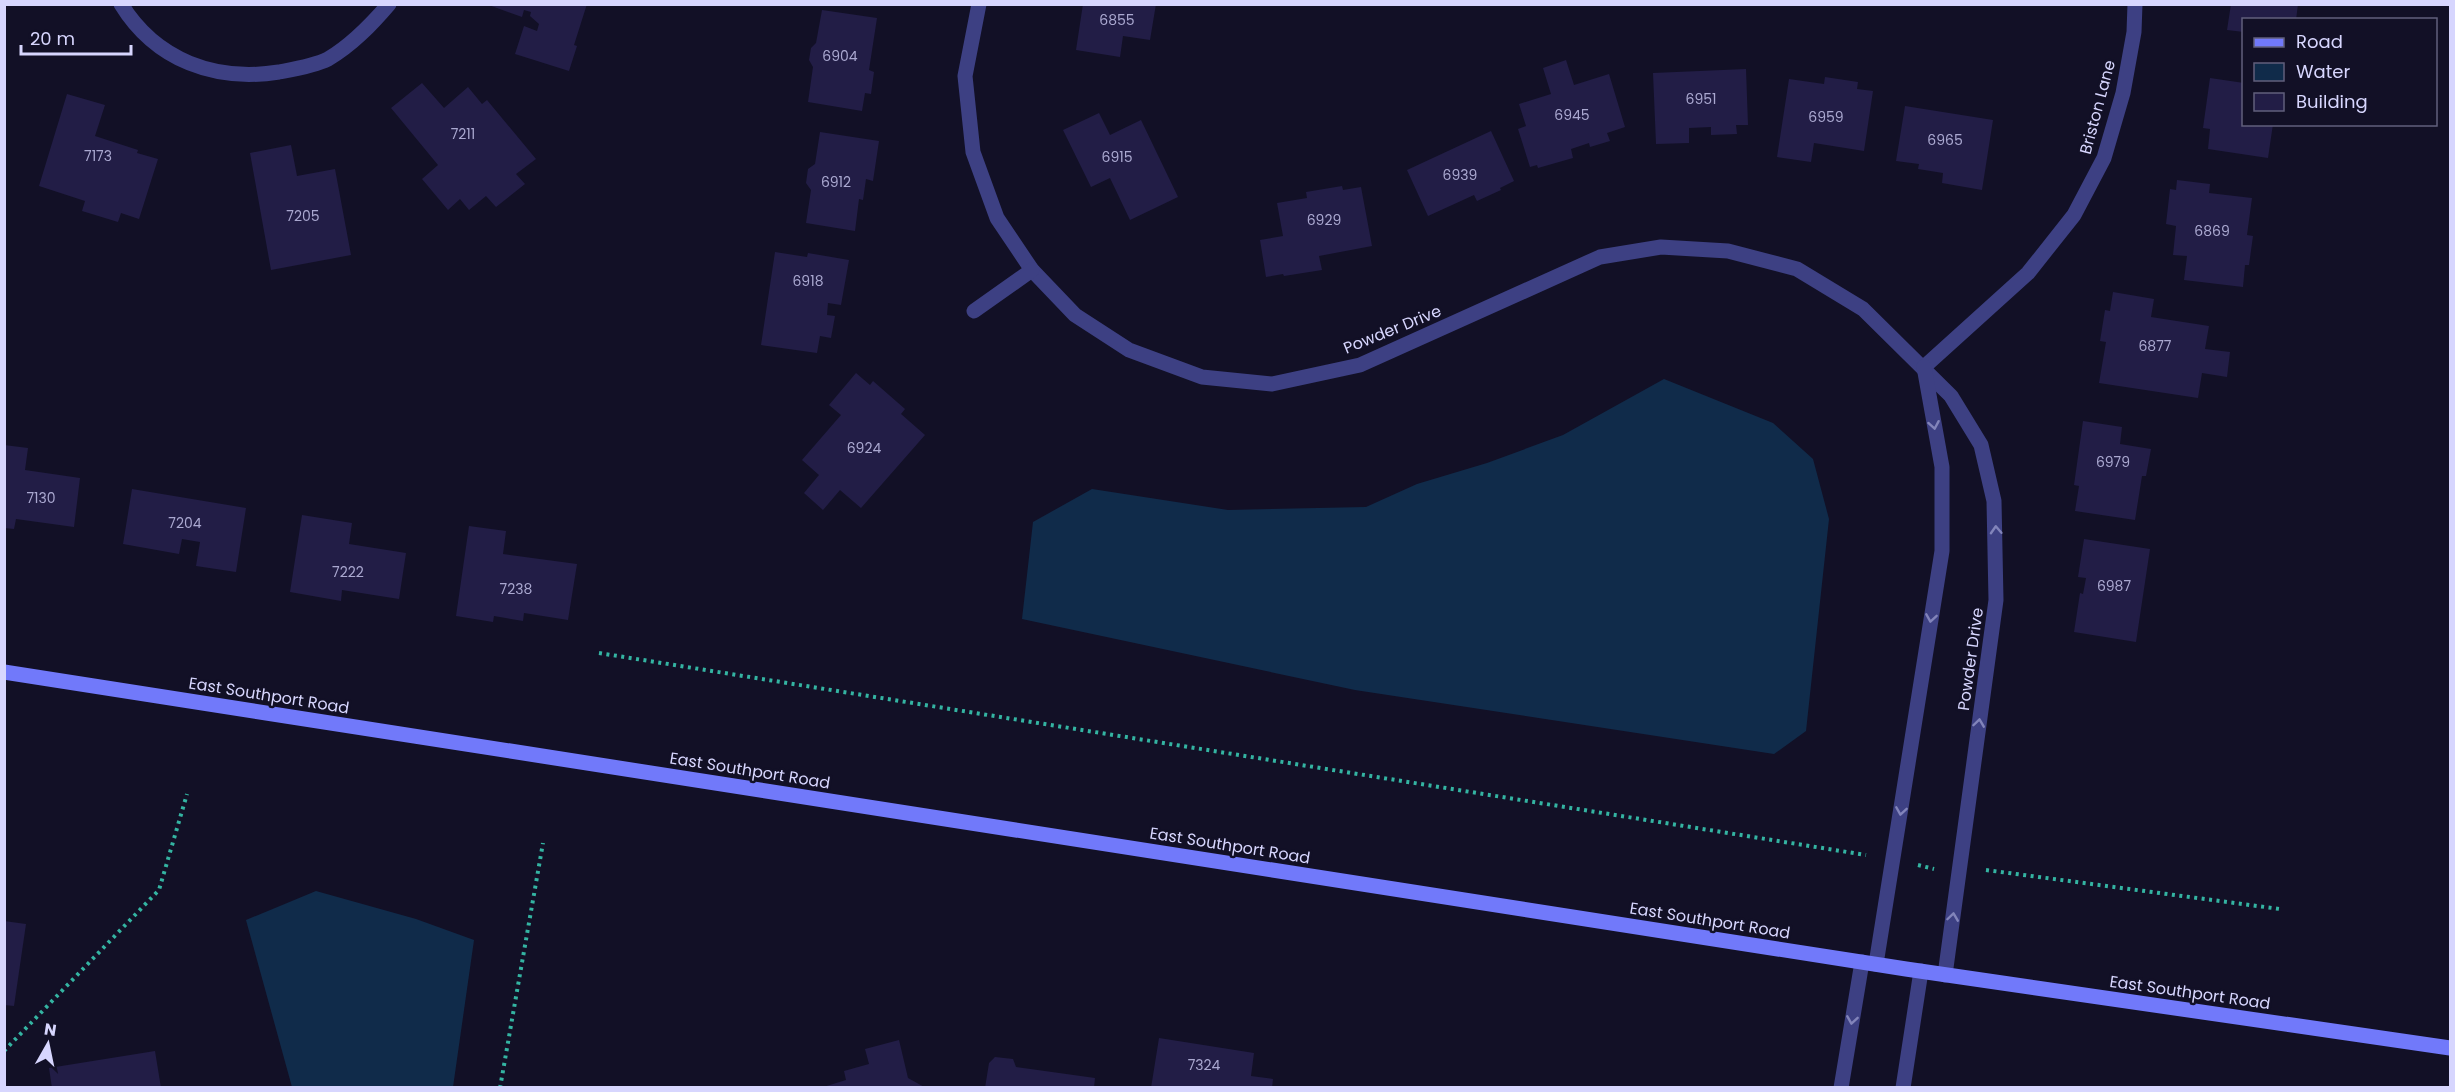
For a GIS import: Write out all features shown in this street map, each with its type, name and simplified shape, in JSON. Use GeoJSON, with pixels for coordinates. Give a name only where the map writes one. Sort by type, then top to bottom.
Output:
{"type":"FeatureCollection","features":[{"type":"Feature","properties":{"kind":"main road","name":"East Southport Road"},"geometry":{"type":"LineString","coordinates":[[4,672],[1945,975],[2451,1048]]}},
{"type":"Feature","properties":{"kind":"street"},"geometry":{"type":"LineString","coordinates":[[121,4],[146,36],[176,58],[214,72],[258,75],[294,70],[327,59],[362,35],[389,4]]}},
{"type":"Feature","properties":{"kind":"street","name":"Powder Drive"},"geometry":{"type":"LineString","coordinates":[[979,4],[965,76],[973,152],[997,218],[1032,270],[1075,315],[1128,350],[1202,377],[1272,384],[1360,365],[1600,257],[1661,247],[1728,251],[1797,269],[1863,309],[1924,367],[1952,396],[1981,445],[1994,501],[1996,600],[1945,975]]}},
{"type":"Feature","properties":{"kind":"street","name":"Briston Lane"},"geometry":{"type":"LineString","coordinates":[[1924,367],[2028,273],[2074,215],[2108,147],[2123,93],[2134,32],[2135,4]]}},
{"type":"Feature","properties":{"kind":"street"},"geometry":{"type":"LineString","coordinates":[[974,311],[1032,270]]}},
{"type":"Feature","properties":{"kind":"street"},"geometry":{"type":"LineString","coordinates":[[1841,1088],[1893,859],[1942,551],[1942,467],[1924,367]]}},
{"type":"Feature","properties":{"kind":"street"},"geometry":{"type":"LineString","coordinates":[[1903,1088],[1921,971]]}},
{"type":"Feature","properties":{"kind":"path"},"geometry":{"type":"LineString","coordinates":[[599,652],[1893,859],[1932,869],[1984,870],[2280,909]]}},
{"type":"Feature","properties":{"kind":"path"},"geometry":{"type":"LineString","coordinates":[[4,1051],[159,890],[187,794]]}},
{"type":"Feature","properties":{"kind":"path"},"geometry":{"type":"LineString","coordinates":[[500,1088],[543,843]]}},
{"type":"Feature","properties":{"kind":"water"},"geometry":{"type":"Polygon","coordinates":[[[1664,379],[1773,423],[1813,459],[1829,519],[1806,731],[1774,754],[1355,690],[1022,619],[1033,522],[1092,489],[1228,510],[1366,507],[1417,484],[1487,463],[1563,435],[1664,379]]]}},
{"type":"Feature","properties":{"kind":"water"},"geometry":{"type":"Polygon","coordinates":[[[316,891],[416,919],[474,940],[453,1087],[292,1087],[246,920],[316,891]]]}},
{"type":"Feature","properties":{"kind":"building"},"geometry":{"type":"Polygon","coordinates":[[[486,4],[587,4],[574,45],[577,46],[569,71],[515,54],[524,26],[537,31],[539,24],[530,16],[531,12],[524,10],[522,17],[486,4]]]}},
{"type":"Feature","properties":{"kind":"building"},"geometry":{"type":"Polygon","coordinates":[[[1083,4],[1156,4],[1150,40],[1123,36],[1120,57],[1076,50],[1083,4]]]}},
{"type":"Feature","properties":{"kind":"building"},"geometry":{"type":"Polygon","coordinates":[[[2231,4],[2298,4],[2296,18],[2242,18],[2242,32],[2227,30],[2231,4]]]}},
{"type":"Feature","properties":{"kind":"building"},"geometry":{"type":"Polygon","coordinates":[[[822,10],[877,18],[869,70],[874,72],[871,94],[865,93],[862,111],[808,102],[813,67],[809,60],[811,48],[816,43],[822,10]]]}},
{"type":"Feature","properties":{"kind":"building"},"geometry":{"type":"Polygon","coordinates":[[[1566,60],[1574,85],[1609,74],[1625,127],[1607,133],[1610,141],[1590,147],[1589,143],[1571,149],[1573,158],[1538,168],[1537,165],[1530,167],[1518,129],[1526,126],[1519,104],[1551,94],[1543,68],[1566,60]]]}},
{"type":"Feature","properties":{"kind":"building"},"geometry":{"type":"Polygon","coordinates":[[[1746,69],[1748,125],[1736,125],[1737,134],[1711,135],[1711,127],[1689,128],[1689,143],[1656,144],[1653,73],[1746,69]]]}},
{"type":"Feature","properties":{"kind":"building"},"geometry":{"type":"Polygon","coordinates":[[[1825,77],[1858,82],[1857,89],[1873,91],[1864,151],[1814,143],[1811,162],[1777,157],[1789,79],[1824,84],[1825,77]]]}},
{"type":"Feature","properties":{"kind":"building"},"geometry":{"type":"Polygon","coordinates":[[[2210,78],[2242,83],[2242,126],[2273,126],[2268,158],[2208,149],[2210,129],[2203,128],[2210,78]]]}},
{"type":"Feature","properties":{"kind":"building"},"geometry":{"type":"Polygon","coordinates":[[[422,83],[444,108],[468,87],[482,104],[487,100],[536,159],[516,174],[525,184],[496,207],[486,196],[469,210],[460,199],[448,210],[422,179],[438,165],[391,108],[422,83]]]}},
{"type":"Feature","properties":{"kind":"building"},"geometry":{"type":"Polygon","coordinates":[[[67,94],[105,105],[95,136],[158,159],[139,219],[121,213],[118,222],[82,211],[85,201],[39,186],[67,94]]]}},
{"type":"Feature","properties":{"kind":"building"},"geometry":{"type":"Polygon","coordinates":[[[1905,106],[1993,120],[1982,190],[1942,183],[1943,173],[1918,169],[1919,164],[1896,161],[1905,106]]]}},
{"type":"Feature","properties":{"kind":"building"},"geometry":{"type":"Polygon","coordinates":[[[1099,113],[1110,135],[1141,120],[1178,197],[1130,220],[1110,178],[1091,187],[1063,130],[1099,113]]]}},
{"type":"Feature","properties":{"kind":"building"},"geometry":{"type":"Polygon","coordinates":[[[1491,131],[1514,181],[1477,201],[1474,195],[1428,216],[1407,170],[1491,131]]]}},
{"type":"Feature","properties":{"kind":"building"},"geometry":{"type":"Polygon","coordinates":[[[820,132],[879,141],[873,181],[866,179],[863,200],[859,199],[855,231],[806,223],[811,190],[806,183],[808,169],[815,164],[820,132]]]}},
{"type":"Feature","properties":{"kind":"building"},"geometry":{"type":"Polygon","coordinates":[[[291,145],[297,176],[335,169],[351,255],[271,270],[250,153],[291,145]]]}},
{"type":"Feature","properties":{"kind":"building"},"geometry":{"type":"Polygon","coordinates":[[[2177,180],[2210,184],[2209,193],[2252,198],[2247,235],[2253,236],[2249,265],[2245,265],[2243,287],[2184,280],[2187,256],[2173,255],[2176,226],[2166,224],[2170,189],[2176,190],[2177,180]]]}},
{"type":"Feature","properties":{"kind":"building"},"geometry":{"type":"Polygon","coordinates":[[[1342,186],[1343,190],[1361,187],[1372,246],[1319,256],[1322,270],[1266,277],[1260,240],[1283,236],[1277,203],[1307,198],[1306,192],[1342,186]]]}},
{"type":"Feature","properties":{"kind":"building"},"geometry":{"type":"Polygon","coordinates":[[[775,252],[807,257],[808,253],[849,260],[841,305],[828,303],[827,315],[835,316],[831,338],[820,336],[817,353],[761,345],[775,252]]]}},
{"type":"Feature","properties":{"kind":"building"},"geometry":{"type":"Polygon","coordinates":[[[2113,292],[2154,299],[2151,317],[2209,326],[2205,349],[2230,352],[2227,377],[2202,373],[2198,398],[2099,383],[2106,342],[2100,341],[2105,310],[2110,311],[2113,292]]]}},
{"type":"Feature","properties":{"kind":"building"},"geometry":{"type":"Polygon","coordinates":[[[856,373],[870,385],[873,381],[905,409],[901,414],[925,435],[861,508],[840,490],[823,510],[804,493],[819,475],[802,460],[841,415],[829,405],[856,373]]]}},
{"type":"Feature","properties":{"kind":"building"},"geometry":{"type":"Polygon","coordinates":[[[2083,421],[2122,427],[2120,444],[2151,449],[2146,476],[2142,476],[2135,520],[2075,511],[2079,486],[2074,485],[2083,421]]]}},
{"type":"Feature","properties":{"kind":"building"},"geometry":{"type":"Polygon","coordinates":[[[4,445],[28,448],[25,470],[80,478],[74,527],[16,519],[14,529],[4,528],[4,445]]]}},
{"type":"Feature","properties":{"kind":"building"},"geometry":{"type":"Polygon","coordinates":[[[132,489],[246,508],[236,572],[196,566],[200,542],[182,539],[179,554],[123,544],[132,489]]]}},
{"type":"Feature","properties":{"kind":"building"},"geometry":{"type":"Polygon","coordinates":[[[302,515],[352,523],[349,544],[406,553],[399,599],[342,590],[341,601],[290,592],[302,515]]]}},
{"type":"Feature","properties":{"kind":"building"},"geometry":{"type":"Polygon","coordinates":[[[469,526],[506,531],[503,554],[577,564],[568,620],[524,613],[523,621],[494,616],[493,622],[456,616],[469,526]]]}},
{"type":"Feature","properties":{"kind":"building"},"geometry":{"type":"Polygon","coordinates":[[[2084,539],[2150,549],[2136,642],[2074,632],[2080,593],[2083,594],[2086,578],[2078,577],[2084,539]]]}},
{"type":"Feature","properties":{"kind":"building"},"geometry":{"type":"Polygon","coordinates":[[[4,921],[26,924],[14,1006],[4,1005],[4,921]]]}},
{"type":"Feature","properties":{"kind":"building"},"geometry":{"type":"Polygon","coordinates":[[[1159,1038],[1254,1053],[1251,1076],[1273,1079],[1272,1088],[1151,1088],[1159,1038]]]}},
{"type":"Feature","properties":{"kind":"building"},"geometry":{"type":"Polygon","coordinates":[[[899,1040],[908,1078],[926,1088],[820,1088],[846,1080],[844,1071],[869,1064],[865,1049],[899,1040]]]}},
{"type":"Feature","properties":{"kind":"building"},"geometry":{"type":"Polygon","coordinates":[[[155,1051],[161,1088],[52,1088],[49,1068],[155,1051]]]}},
{"type":"Feature","properties":{"kind":"building"},"geometry":{"type":"Polygon","coordinates":[[[995,1057],[1013,1059],[1016,1067],[1095,1078],[1094,1088],[985,1088],[989,1063],[995,1057]]]}}]}
